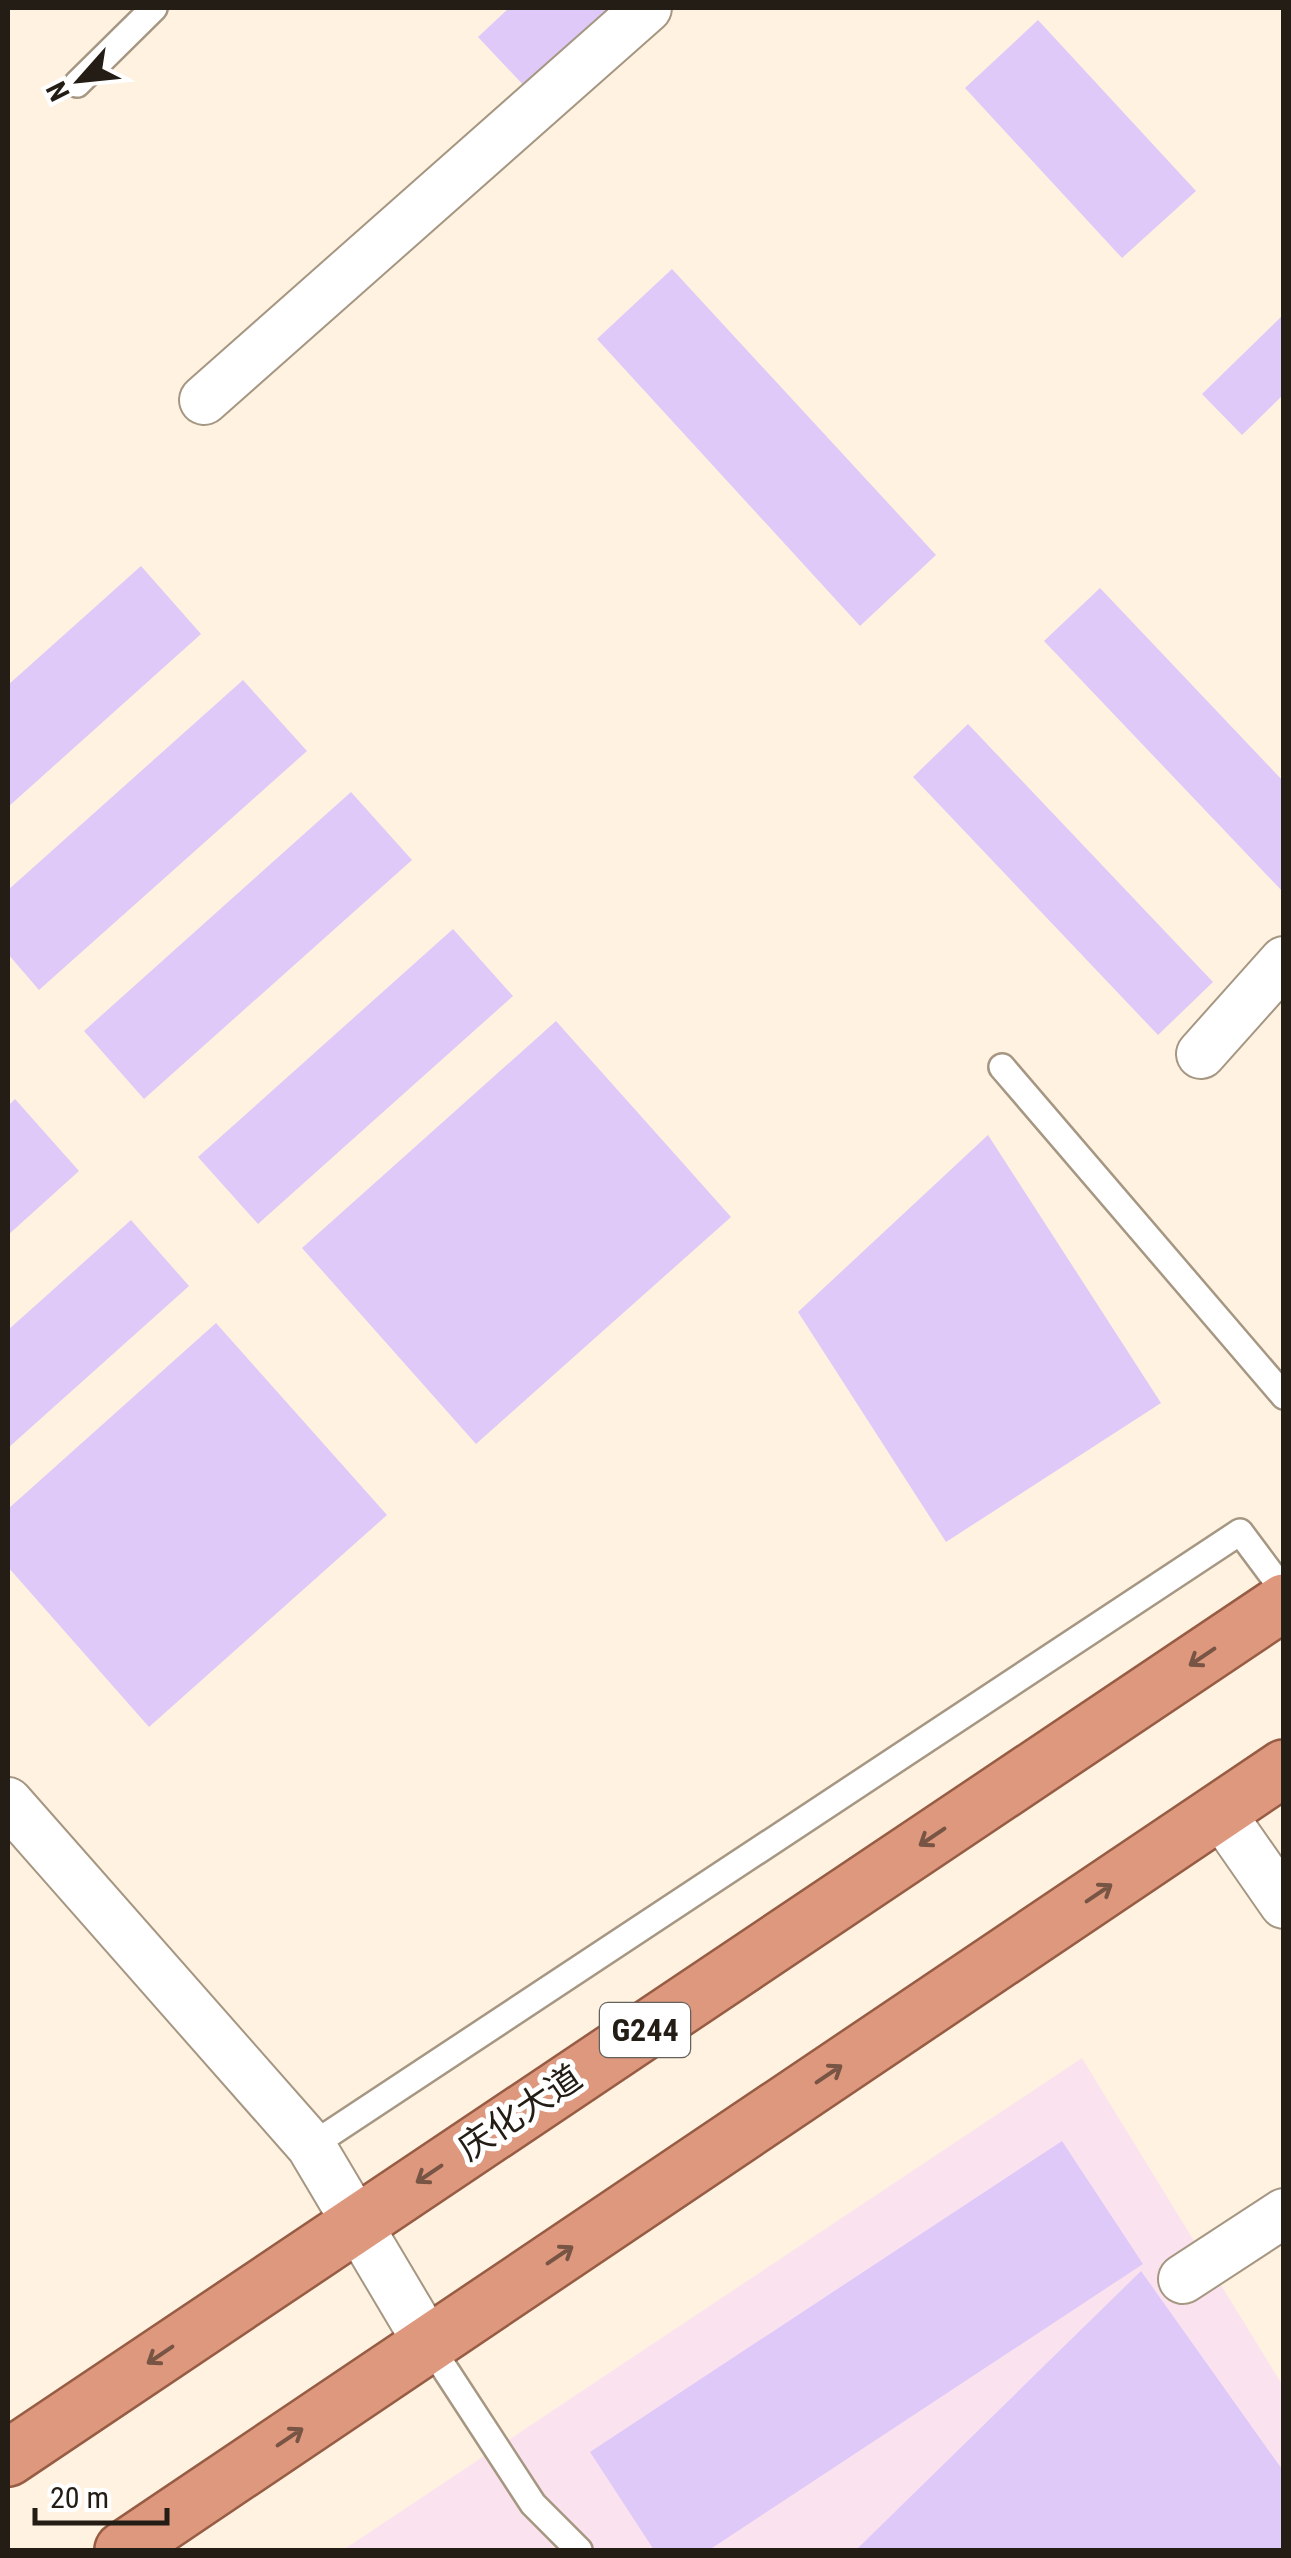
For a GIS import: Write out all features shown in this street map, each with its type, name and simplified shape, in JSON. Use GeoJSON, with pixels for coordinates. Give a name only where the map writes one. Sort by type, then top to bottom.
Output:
{"type":"FeatureCollection","features":[{"type":"Feature","properties":{"kind":"highway","name":"庆化大道"},"geometry":{"type":"LineString","coordinates":[[8,2458],[1284,1602]]}},
{"type":"Feature","properties":{"kind":"highway"},"geometry":{"type":"LineString","coordinates":[[123,2550],[1284,1768]]}},
{"type":"Feature","properties":{"kind":"street"},"geometry":{"type":"LineString","coordinates":[[204,400],[647,8]]}},
{"type":"Feature","properties":{"kind":"street"},"geometry":{"type":"LineString","coordinates":[[1202,1054],[1284,961]]}},
{"type":"Feature","properties":{"kind":"street"},"geometry":{"type":"LineString","coordinates":[[8,1802],[311,2146],[428,2344]]}},
{"type":"Feature","properties":{"kind":"street"},"geometry":{"type":"LineString","coordinates":[[1220,1812],[1284,1904]]}},
{"type":"Feature","properties":{"kind":"street"},"geometry":{"type":"LineString","coordinates":[[1184,2280],[1284,2213]]}},
{"type":"Feature","properties":{"kind":"lane"},"geometry":{"type":"LineString","coordinates":[[77,84],[154,8]]}},
{"type":"Feature","properties":{"kind":"lane"},"geometry":{"type":"LineString","coordinates":[[1002,1067],[1284,1396]]}},
{"type":"Feature","properties":{"kind":"lane"},"geometry":{"type":"LineString","coordinates":[[311,2146],[1240,1532],[1284,1591]]}},
{"type":"Feature","properties":{"kind":"lane"},"geometry":{"type":"LineString","coordinates":[[428,2344],[533,2504],[579,2550]]}},
{"type":"Feature","properties":{"kind":"shaded area"},"geometry":{"type":"Polygon","coordinates":[[[1082,2058],[1283,2386],[1283,2550],[343,2550],[1082,2058]]]}},
{"type":"Feature","properties":{"kind":"building"},"geometry":{"type":"Polygon","coordinates":[[[509,8],[615,8],[528,90],[478,37],[509,8]]]}},
{"type":"Feature","properties":{"kind":"building"},"geometry":{"type":"Polygon","coordinates":[[[1038,20],[1196,191],[1122,258],[965,88],[1038,20]]]}},
{"type":"Feature","properties":{"kind":"building"},"geometry":{"type":"Polygon","coordinates":[[[672,269],[936,555],[860,626],[597,339],[672,269]]]}},
{"type":"Feature","properties":{"kind":"building"},"geometry":{"type":"Polygon","coordinates":[[[1284,314],[1284,394],[1242,435],[1202,394],[1284,314]]]}},
{"type":"Feature","properties":{"kind":"building"},"geometry":{"type":"Polygon","coordinates":[[[141,566],[201,634],[8,807],[8,685],[141,566]]]}},
{"type":"Feature","properties":{"kind":"building"},"geometry":{"type":"Polygon","coordinates":[[[1100,588],[1284,782],[1284,893],[1044,641],[1100,588]]]}},
{"type":"Feature","properties":{"kind":"building"},"geometry":{"type":"Polygon","coordinates":[[[243,680],[307,751],[39,990],[8,954],[8,890],[243,680]]]}},
{"type":"Feature","properties":{"kind":"building"},"geometry":{"type":"Polygon","coordinates":[[[968,724],[1213,982],[1158,1035],[913,777],[968,724]]]}},
{"type":"Feature","properties":{"kind":"building"},"geometry":{"type":"Polygon","coordinates":[[[351,792],[412,860],[144,1099],[84,1031],[351,792]]]}},
{"type":"Feature","properties":{"kind":"building"},"geometry":{"type":"Polygon","coordinates":[[[453,929],[513,996],[258,1224],[198,1157],[453,929]]]}},
{"type":"Feature","properties":{"kind":"building"},"geometry":{"type":"Polygon","coordinates":[[[556,1021],[731,1217],[476,1444],[302,1248],[556,1021]]]}},
{"type":"Feature","properties":{"kind":"building"},"geometry":{"type":"Polygon","coordinates":[[[15,1099],[79,1171],[8,1235],[8,1106],[15,1099]]]}},
{"type":"Feature","properties":{"kind":"building"},"geometry":{"type":"Polygon","coordinates":[[[988,1135],[1161,1403],[946,1542],[798,1312],[988,1135]]]}},
{"type":"Feature","properties":{"kind":"building"},"geometry":{"type":"Polygon","coordinates":[[[131,1220],[189,1286],[8,1448],[8,1330],[131,1220]]]}},
{"type":"Feature","properties":{"kind":"building"},"geometry":{"type":"Polygon","coordinates":[[[216,1323],[387,1515],[149,1727],[8,1567],[8,1509],[216,1323]]]}},
{"type":"Feature","properties":{"kind":"building"},"geometry":{"type":"Polygon","coordinates":[[[1062,2141],[1143,2264],[709,2550],[654,2550],[590,2452],[1062,2141]]]}},
{"type":"Feature","properties":{"kind":"building"},"geometry":{"type":"Polygon","coordinates":[[[1141,2271],[1284,2472],[1284,2550],[856,2550],[1141,2271]]]}}]}
